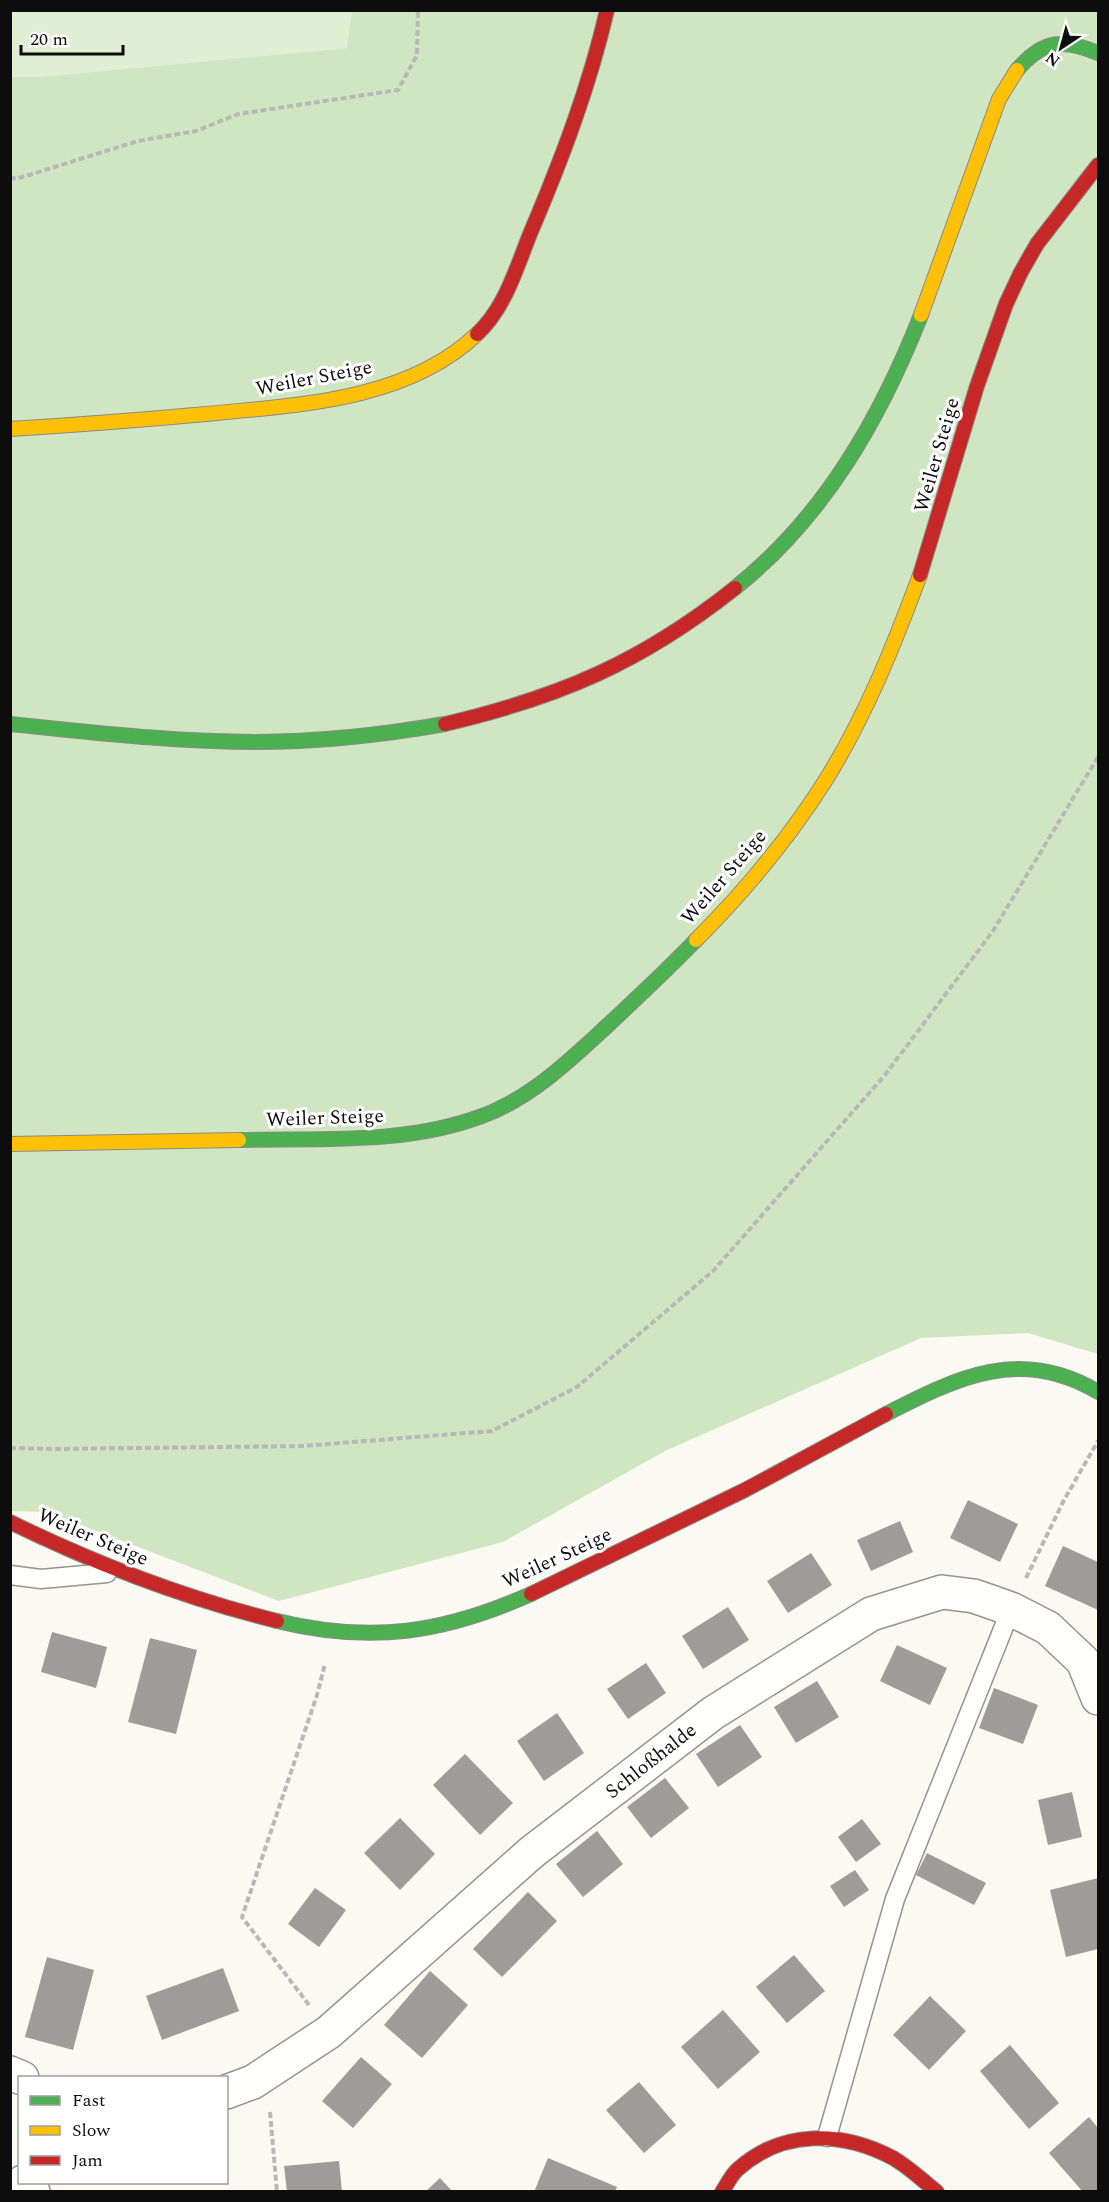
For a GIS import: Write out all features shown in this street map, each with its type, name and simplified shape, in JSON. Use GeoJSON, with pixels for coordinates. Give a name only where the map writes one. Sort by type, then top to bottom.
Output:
{"type":"FeatureCollection","features":[{"type":"Feature","properties":{"kind":"street","name":"Weiler Steige"},"geometry":{"type":"LineString","coordinates":[[10,429],[189,416],[330,398],[359,392],[407,376],[443,360],[456,351],[490,319],[507,291],[572,134],[588,84],[607,10]]}},
{"type":"Feature","properties":{"kind":"street"},"geometry":{"type":"LineString","coordinates":[[10,724],[212,741],[272,741],[380,734],[484,715],[535,700],[582,683],[629,660],[672,634],[751,576],[788,539],[820,502],[872,423],[928,296],[999,99],[1021,64],[1039,48],[1052,44],[1076,44],[1098,53]]}},
{"type":"Feature","properties":{"kind":"street","name":"Weiler Steige"},"geometry":{"type":"LineString","coordinates":[[10,1144],[341,1138],[423,1132],[464,1123],[502,1108],[537,1086],[571,1059],[637,999],[720,914],[780,844],[827,777],[865,708],[919,578],[982,372],[1008,298],[1028,258],[1045,232],[1098,165]]}},
{"type":"Feature","properties":{"kind":"street","name":"Weiler Steige"},"geometry":{"type":"LineString","coordinates":[[10,1522],[121,1572],[214,1605],[333,1632],[370,1634],[434,1627],[492,1611],[553,1583],[778,1474],[890,1411],[957,1380],[1021,1368],[1052,1373],[1084,1383],[1098,1392]]}},
{"type":"Feature","properties":{"kind":"street","name":"Schloßhalde"},"geometry":{"type":"LineString","coordinates":[[228,2091],[253,2082],[329,2032],[532,1852],[714,1713],[871,1614],[942,1592],[974,1596],[1011,1609],[1048,1628],[1083,1661],[1098,1698]]}},
{"type":"Feature","properties":{"kind":"street"},"geometry":{"type":"LineString","coordinates":[[722,2192],[736,2171],[758,2154],[789,2142],[827,2136],[860,2143],[895,2159],[937,2192]]}},
{"type":"Feature","properties":{"kind":"lane"},"geometry":{"type":"LineString","coordinates":[[10,1575],[41,1579],[121,1572]]}},
{"type":"Feature","properties":{"kind":"lane"},"geometry":{"type":"LineString","coordinates":[[827,2136],[895,1899],[1011,1609]]}},
{"type":"Feature","properties":{"kind":"path"},"geometry":{"type":"LineString","coordinates":[[10,177],[16,179],[138,141],[196,131],[238,114],[398,90],[417,55],[418,10]]}},
{"type":"Feature","properties":{"kind":"path"},"geometry":{"type":"LineString","coordinates":[[10,1448],[302,1446],[492,1431],[577,1387],[713,1271],[885,1075],[993,931],[1098,757]]}},
{"type":"Feature","properties":{"kind":"path"},"geometry":{"type":"LineString","coordinates":[[1011,1609],[1064,1500],[1098,1441]]}},
{"type":"Feature","properties":{"kind":"path"},"geometry":{"type":"LineString","coordinates":[[317,1695],[242,1917],[329,2032]]}},
{"type":"Feature","properties":{"kind":"path"},"geometry":{"type":"LineString","coordinates":[[270,2121],[277,2192]]}},
{"type":"Feature","properties":{"kind":"green space"},"geometry":{"type":"Polygon","coordinates":[[[10,11],[352,11],[348,48],[39,77],[11,77],[10,11]]]}},
{"type":"Feature","properties":{"kind":"green space"},"geometry":{"type":"Polygon","coordinates":[[[352,11],[1098,11],[1098,1354],[1028,1333],[921,1338],[665,1451],[503,1542],[279,1601],[47,1512],[11,1511],[11,77],[39,77],[347,48],[352,11]]]}},
{"type":"Feature","properties":{"kind":"building"},"geometry":{"type":"Polygon","coordinates":[[[968,1500],[1018,1524],[1000,1562],[950,1538],[968,1500]]]}},
{"type":"Feature","properties":{"kind":"building"},"geometry":{"type":"Polygon","coordinates":[[[900,1521],[913,1552],[871,1571],[857,1540],[900,1521]]]}},
{"type":"Feature","properties":{"kind":"building"},"geometry":{"type":"Polygon","coordinates":[[[1063,1546],[1098,1562],[1098,1610],[1045,1586],[1063,1546]]]}},
{"type":"Feature","properties":{"kind":"building"},"geometry":{"type":"Polygon","coordinates":[[[811,1553],[832,1585],[788,1613],[767,1581],[811,1553]]]}},
{"type":"Feature","properties":{"kind":"building"},"geometry":{"type":"Polygon","coordinates":[[[728,1607],[749,1640],[703,1669],[682,1636],[728,1607]]]}},
{"type":"Feature","properties":{"kind":"building"},"geometry":{"type":"Polygon","coordinates":[[[52,1632],[107,1647],[96,1688],[41,1672],[52,1632]]]}},
{"type":"Feature","properties":{"kind":"building"},"geometry":{"type":"Polygon","coordinates":[[[150,1638],[197,1650],[176,1734],[128,1722],[150,1638]]]}},
{"type":"Feature","properties":{"kind":"building"},"geometry":{"type":"Polygon","coordinates":[[[897,1645],[947,1668],[930,1705],[880,1681],[897,1645]]]}},
{"type":"Feature","properties":{"kind":"building"},"geometry":{"type":"Polygon","coordinates":[[[646,1663],[666,1693],[628,1719],[607,1689],[646,1663]]]}},
{"type":"Feature","properties":{"kind":"building"},"geometry":{"type":"Polygon","coordinates":[[[817,1681],[839,1717],[796,1743],[774,1707],[817,1681]]]}},
{"type":"Feature","properties":{"kind":"building"},"geometry":{"type":"Polygon","coordinates":[[[994,1688],[1038,1705],[1023,1744],[979,1728],[994,1688]]]}},
{"type":"Feature","properties":{"kind":"building"},"geometry":{"type":"Polygon","coordinates":[[[557,1713],[584,1753],[544,1781],[517,1741],[557,1713]]]}},
{"type":"Feature","properties":{"kind":"building"},"geometry":{"type":"Polygon","coordinates":[[[740,1725],[762,1757],[718,1787],[696,1754],[740,1725]]]}},
{"type":"Feature","properties":{"kind":"building"},"geometry":{"type":"Polygon","coordinates":[[[465,1754],[513,1803],[480,1835],[433,1785],[465,1754]]]}},
{"type":"Feature","properties":{"kind":"building"},"geometry":{"type":"Polygon","coordinates":[[[665,1778],[689,1808],[651,1838],[627,1807],[665,1778]]]}},
{"type":"Feature","properties":{"kind":"building"},"geometry":{"type":"Polygon","coordinates":[[[1072,1792],[1082,1837],[1048,1845],[1038,1800],[1072,1792]]]}},
{"type":"Feature","properties":{"kind":"building"},"geometry":{"type":"Polygon","coordinates":[[[400,1818],[435,1854],[400,1890],[364,1853],[400,1818]]]}},
{"type":"Feature","properties":{"kind":"building"},"geometry":{"type":"Polygon","coordinates":[[[862,1819],[881,1844],[856,1862],[838,1837],[862,1819]]]}},
{"type":"Feature","properties":{"kind":"building"},"geometry":{"type":"Polygon","coordinates":[[[597,1831],[623,1864],[583,1897],[556,1864],[597,1831]]]}},
{"type":"Feature","properties":{"kind":"building"},"geometry":{"type":"Polygon","coordinates":[[[927,1853],[986,1883],[974,1905],[916,1875],[927,1853]]]}},
{"type":"Feature","properties":{"kind":"building"},"geometry":{"type":"Polygon","coordinates":[[[855,1870],[869,1890],[844,1907],[830,1886],[855,1870]]]}},
{"type":"Feature","properties":{"kind":"building"},"geometry":{"type":"Polygon","coordinates":[[[1098,1878],[1098,1949],[1066,1957],[1050,1890],[1098,1878]]]}},
{"type":"Feature","properties":{"kind":"building"},"geometry":{"type":"Polygon","coordinates":[[[315,1888],[346,1910],[319,1947],[288,1924],[315,1888]]]}},
{"type":"Feature","properties":{"kind":"building"},"geometry":{"type":"Polygon","coordinates":[[[528,1892],[557,1921],[502,1977],[473,1949],[528,1892]]]}},
{"type":"Feature","properties":{"kind":"building"},"geometry":{"type":"Polygon","coordinates":[[[794,1955],[825,1991],[787,2023],[756,1987],[794,1955]]]}},
{"type":"Feature","properties":{"kind":"building"},"geometry":{"type":"Polygon","coordinates":[[[47,1957],[94,1970],[73,2050],[25,2037],[47,1957]]]}},
{"type":"Feature","properties":{"kind":"building"},"geometry":{"type":"Polygon","coordinates":[[[223,1968],[239,2011],[162,2040],[146,1996],[223,1968]]]}},
{"type":"Feature","properties":{"kind":"building"},"geometry":{"type":"Polygon","coordinates":[[[430,1971],[468,2005],[422,2058],[384,2025],[430,1971]]]}},
{"type":"Feature","properties":{"kind":"building"},"geometry":{"type":"Polygon","coordinates":[[[930,1996],[966,2031],[929,2070],[893,2035],[930,1996]]]}},
{"type":"Feature","properties":{"kind":"building"},"geometry":{"type":"Polygon","coordinates":[[[723,2010],[760,2052],[718,2089],[681,2047],[723,2010]]]}},
{"type":"Feature","properties":{"kind":"building"},"geometry":{"type":"Polygon","coordinates":[[[1010,2045],[1059,2103],[1029,2129],[980,2071],[1010,2045]]]}},
{"type":"Feature","properties":{"kind":"building"},"geometry":{"type":"Polygon","coordinates":[[[361,2057],[392,2084],[353,2128],[322,2101],[361,2057]]]}},
{"type":"Feature","properties":{"kind":"building"},"geometry":{"type":"Polygon","coordinates":[[[639,2082],[676,2125],[644,2153],[606,2110],[639,2082]]]}},
{"type":"Feature","properties":{"kind":"building"},"geometry":{"type":"Polygon","coordinates":[[[1089,2117],[1098,2128],[1098,2192],[1083,2192],[1049,2153],[1089,2117]]]}},
{"type":"Feature","properties":{"kind":"building"},"geometry":{"type":"Polygon","coordinates":[[[548,2158],[617,2187],[615,2192],[534,2192],[548,2158]]]}},
{"type":"Feature","properties":{"kind":"building"},"geometry":{"type":"Polygon","coordinates":[[[339,2161],[342,2192],[287,2192],[284,2166],[339,2161]]]}},
{"type":"Feature","properties":{"kind":"building"},"geometry":{"type":"Polygon","coordinates":[[[440,2178],[453,2192],[425,2192],[440,2178]]]}},
{"type":"Feature","properties":{"kind":"traffic: fast"},"geometry":{"type":"LineString","coordinates":[[1017,70],[1036,53],[1045,47],[1054,45],[1074,45],[1098,53]]}},
{"type":"Feature","properties":{"kind":"traffic: fast"},"geometry":{"type":"LineString","coordinates":[[735,588],[796,530],[846,464],[887,392],[921,315]]}},
{"type":"Feature","properties":{"kind":"traffic: fast"},"geometry":{"type":"LineString","coordinates":[[10,724],[224,742],[303,741],[445,724]]}},
{"type":"Feature","properties":{"kind":"traffic: fast"},"geometry":{"type":"LineString","coordinates":[[239,1140],[392,1136],[423,1132],[482,1116],[517,1099],[564,1065],[696,940]]}},
{"type":"Feature","properties":{"kind":"traffic: fast"},"geometry":{"type":"LineString","coordinates":[[886,1414],[939,1388],[964,1379],[990,1372],[1016,1369],[1043,1371],[1070,1378],[1098,1392]]}},
{"type":"Feature","properties":{"kind":"traffic: fast"},"geometry":{"type":"LineString","coordinates":[[277,1621],[344,1632],[407,1631],[468,1618],[531,1594]]}},
{"type":"Feature","properties":{"kind":"traffic: slow"},"geometry":{"type":"LineString","coordinates":[[921,315],[999,99],[1017,70]]}},
{"type":"Feature","properties":{"kind":"traffic: slow"},"geometry":{"type":"LineString","coordinates":[[10,429],[241,411],[349,396],[418,374],[449,356],[477,334]]}},
{"type":"Feature","properties":{"kind":"traffic: slow"},"geometry":{"type":"LineString","coordinates":[[696,940],[766,863],[827,778],[854,730],[878,679],[920,575]]}},
{"type":"Feature","properties":{"kind":"traffic: slow"},"geometry":{"type":"LineString","coordinates":[[10,1144],[239,1140]]}},
{"type":"Feature","properties":{"kind":"traffic: jam"},"geometry":{"type":"LineString","coordinates":[[477,334],[487,324],[509,287],[553,179],[583,96],[607,10]]}},
{"type":"Feature","properties":{"kind":"traffic: jam"},"geometry":{"type":"LineString","coordinates":[[920,575],[977,386],[1006,304],[1037,244],[1098,165]]}},
{"type":"Feature","properties":{"kind":"traffic: jam"},"geometry":{"type":"LineString","coordinates":[[445,724],[526,702],[598,674],[667,637],[735,588]]}},
{"type":"Feature","properties":{"kind":"traffic: jam"},"geometry":{"type":"LineString","coordinates":[[531,1594],[745,1490],[886,1414]]}},
{"type":"Feature","properties":{"kind":"traffic: jam"},"geometry":{"type":"LineString","coordinates":[[10,1522],[141,1579],[208,1602],[277,1621]]}},
{"type":"Feature","properties":{"kind":"traffic: jam"},"geometry":{"type":"LineString","coordinates":[[722,2192],[736,2171],[755,2156],[793,2141],[813,2138],[833,2139],[874,2149],[899,2162],[937,2192]]}}]}
